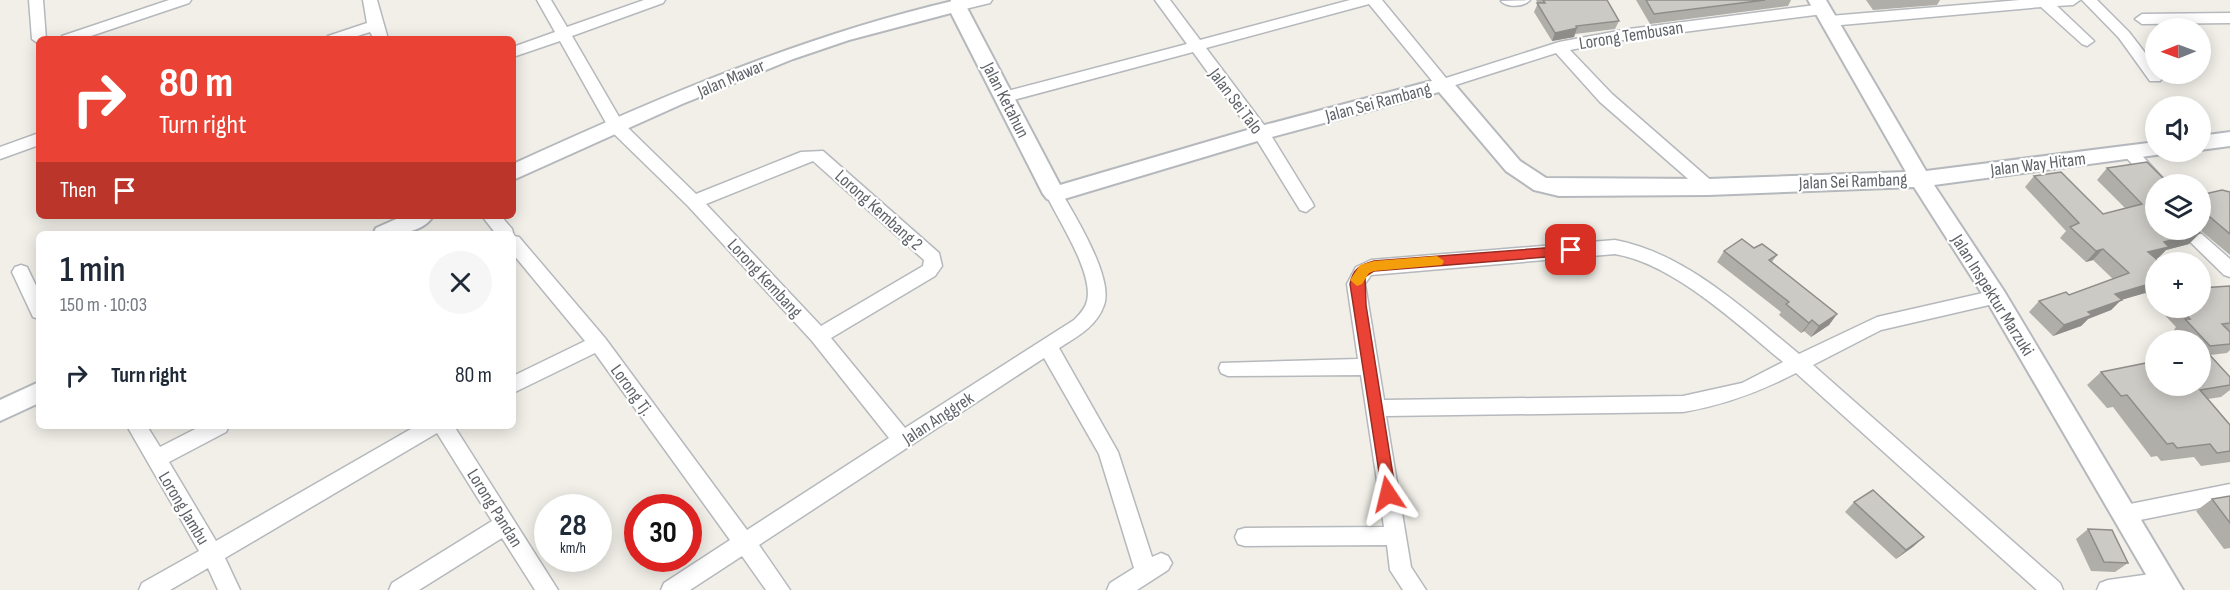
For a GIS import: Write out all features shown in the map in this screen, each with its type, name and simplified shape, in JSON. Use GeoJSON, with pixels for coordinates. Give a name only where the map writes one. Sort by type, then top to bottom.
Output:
{"type":"FeatureCollection","features":[{"type":"Feature","properties":{"kind":"street"},"geometry":{"type":"LineString","coordinates":[[36,0],[39,36]]}},
{"type":"Feature","properties":{"kind":"street"},"geometry":{"type":"LineString","coordinates":[[76,36],[184,0]]}},
{"type":"Feature","properties":{"kind":"street"},"geometry":{"type":"LineString","coordinates":[[352,36],[378,32],[370,0]]}},
{"type":"Feature","properties":{"kind":"street","name":"Lorong Kembang"},"geometry":{"type":"LineString","coordinates":[[544,0],[616,126],[694,202],[819,336],[903,441]]}},
{"type":"Feature","properties":{"kind":"street"},"geometry":{"type":"LineString","coordinates":[[516,50],[658,0]]}},
{"type":"Feature","properties":{"kind":"street"},"geometry":{"type":"LineString","coordinates":[[958,3],[985,0]]}},
{"type":"Feature","properties":{"kind":"street","name":"Jalan Sei Talo"},"geometry":{"type":"LineString","coordinates":[[1162,0],[1261,133],[1306,206]]}},
{"type":"Feature","properties":{"kind":"street"},"geometry":{"type":"LineString","coordinates":[[1006,98],[1367,0]]}},
{"type":"Feature","properties":{"kind":"street"},"geometry":{"type":"LineString","coordinates":[[1374,0],[1443,84]]}},
{"type":"Feature","properties":{"kind":"street","name":"Lorong Tembusan"},"geometry":{"type":"LineString","coordinates":[[1443,84],[1559,47],[1629,34],[1823,10],[2045,3],[2073,0]]}},
{"type":"Feature","properties":{"kind":"street"},"geometry":{"type":"LineString","coordinates":[[2090,0],[2124,35],[2145,63]]}},
{"type":"Feature","properties":{"kind":"street","name":"Jalan Ketahun"},"geometry":{"type":"LineString","coordinates":[[958,3],[1054,194]]}},
{"type":"Feature","properties":{"kind":"street","name":"Jalan Mawar"},"geometry":{"type":"LineString","coordinates":[[516,172],[616,126],[813,44],[958,3]]}},
{"type":"Feature","properties":{"kind":"street"},"geometry":{"type":"LineString","coordinates":[[2045,3],[2087,41]]}},
{"type":"Feature","properties":{"kind":"street","name":"Jalan Inspektur Marzuki"},"geometry":{"type":"LineString","coordinates":[[1823,10],[1920,178],[1996,297],[2167,586]]}},
{"type":"Feature","properties":{"kind":"street"},"geometry":{"type":"LineString","coordinates":[[2142,19],[2230,18]]}},
{"type":"Feature","properties":{"kind":"street"},"geometry":{"type":"LineString","coordinates":[[1559,47],[1606,98],[1708,187]]}},
{"type":"Feature","properties":{"kind":"street","name":"Jalan Sei Rambang"},"geometry":{"type":"LineString","coordinates":[[1054,194],[1261,133],[1443,84],[1513,166],[1540,185],[1559,188],[1708,187],[1920,178]]}},
{"type":"Feature","properties":{"kind":"street"},"geometry":{"type":"LineString","coordinates":[[0,153],[36,140]]}},
{"type":"Feature","properties":{"kind":"street"},"geometry":{"type":"LineString","coordinates":[[2211,142],[2230,140]]}},
{"type":"Feature","properties":{"kind":"street","name":"Jalan Way Hitam"},"geometry":{"type":"LineString","coordinates":[[1920,178],[2145,151]]}},
{"type":"Feature","properties":{"kind":"street"},"geometry":{"type":"LineString","coordinates":[[2130,153],[2150,174]]}},
{"type":"Feature","properties":{"kind":"street","name":"Lorong Kembang 2"},"geometry":{"type":"LineString","coordinates":[[694,202],[807,156],[817,155],[933,258],[933,266],[929,271],[819,336]]}},
{"type":"Feature","properties":{"kind":"street","name":"Jalan Anggrek"},"geometry":{"type":"LineString","coordinates":[[672,590],[1048,347],[1080,325],[1090,315],[1096,305],[1098,292],[1094,276],[1054,194]]}},
{"type":"Feature","properties":{"kind":"street"},"geometry":{"type":"LineString","coordinates":[[390,231],[416,219]]}},
{"type":"Feature","properties":{"kind":"street"},"geometry":{"type":"LineString","coordinates":[[494,219],[504,231]]}},
{"type":"Feature","properties":{"kind":"street"},"geometry":{"type":"LineString","coordinates":[[2198,240],[2230,270]]}},
{"type":"Feature","properties":{"kind":"street","name":"Lorong Tj."},"geometry":{"type":"LineString","coordinates":[[516,246],[598,343],[779,590]]}},
{"type":"Feature","properties":{"kind":"street"},"geometry":{"type":"LineString","coordinates":[[1415,590],[1401,570],[1368,367],[1356,284],[1358,275],[1365,269],[1615,247],[1636,249],[1670,265],[1798,361],[2052,590]]}},
{"type":"Feature","properties":{"kind":"street"},"geometry":{"type":"LineString","coordinates":[[21,272],[36,305]]}},
{"type":"Feature","properties":{"kind":"street"},"geometry":{"type":"LineString","coordinates":[[1374,408],[1683,404],[1714,399],[1747,388],[1877,324],[1996,297]]}},
{"type":"Feature","properties":{"kind":"street"},"geometry":{"type":"LineString","coordinates":[[516,384],[598,343]]}},
{"type":"Feature","properties":{"kind":"street"},"geometry":{"type":"LineString","coordinates":[[1048,347],[1108,452],[1154,567],[1118,590]]}},
{"type":"Feature","properties":{"kind":"street"},"geometry":{"type":"LineString","coordinates":[[1228,368],[1368,367]]}},
{"type":"Feature","properties":{"kind":"street"},"geometry":{"type":"LineString","coordinates":[[0,411],[36,393]]}},
{"type":"Feature","properties":{"kind":"street","name":"Lorong Jambu"},"geometry":{"type":"LineString","coordinates":[[139,429],[213,554],[229,590]]}},
{"type":"Feature","properties":{"kind":"street"},"geometry":{"type":"LineString","coordinates":[[155,460],[213,429]]}},
{"type":"Feature","properties":{"kind":"street"},"geometry":{"type":"LineString","coordinates":[[150,590],[428,429]]}},
{"type":"Feature","properties":{"kind":"street","name":"Lorong Pandan"},"geometry":{"type":"LineString","coordinates":[[444,429],[547,590]]}},
{"type":"Feature","properties":{"kind":"street"},"geometry":{"type":"LineString","coordinates":[[2125,514],[2230,493]]}},
{"type":"Feature","properties":{"kind":"street"},"geometry":{"type":"LineString","coordinates":[[400,590],[506,524]]}},
{"type":"Feature","properties":{"kind":"street"},"geometry":{"type":"LineString","coordinates":[[1245,537],[1396,536]]}},
{"type":"Feature","properties":{"kind":"street"},"geometry":{"type":"LineString","coordinates":[[2108,590],[2167,586]]}},
{"type":"Feature","properties":{"kind":"building"},"geometry":{"type":"Polygon","coordinates":[[[1543,0],[1607,0],[1619,21],[1576,26],[1577,28],[1555,33],[1537,3],[1545,3],[1543,0]]]}},
{"type":"Feature","properties":{"kind":"building"},"geometry":{"type":"Polygon","coordinates":[[[1646,0],[1765,0],[1654,14],[1646,0]]]}},
{"type":"Feature","properties":{"kind":"building"},"geometry":{"type":"Polygon","coordinates":[[[2147,162],[2159,174],[2145,174],[2145,240],[2172,240],[2164,242],[2169,247],[2145,252],[2145,285],[2115,294],[2122,300],[2088,312],[2092,315],[2064,325],[2039,301],[2066,292],[2069,295],[2129,273],[2103,249],[2096,251],[2070,227],[2079,223],[2034,176],[2061,172],[2103,214],[2142,204],[2107,168],[2147,162]]]}},
{"type":"Feature","properties":{"kind":"building"},"geometry":{"type":"Polygon","coordinates":[[[2222,190],[2230,192],[2230,234],[2211,218],[2211,192],[2222,190]]]}},
{"type":"Feature","properties":{"kind":"building"},"geometry":{"type":"Polygon","coordinates":[[[1742,239],[1754,248],[1762,244],[1777,255],[1769,260],[1837,314],[1819,326],[1812,320],[1809,323],[1786,304],[1789,302],[1724,251],[1742,239]]]}},
{"type":"Feature","properties":{"kind":"building"},"geometry":{"type":"Polygon","coordinates":[[[2230,286],[2230,323],[2222,324],[2230,332],[2230,344],[2211,346],[2211,330],[2195,330],[2185,319],[2211,318],[2211,287],[2230,286]]]}},
{"type":"Feature","properties":{"kind":"building"},"geometry":{"type":"Polygon","coordinates":[[[2211,356],[2230,377],[2230,385],[2211,388],[2211,356]]]}},
{"type":"Feature","properties":{"kind":"building"},"geometry":{"type":"Polygon","coordinates":[[[2145,363],[2145,396],[2205,396],[2230,425],[2230,451],[2217,453],[2210,444],[2177,448],[2173,443],[2167,444],[2127,395],[2121,396],[2101,372],[2145,363]]]}},
{"type":"Feature","properties":{"kind":"building"},"geometry":{"type":"Polygon","coordinates":[[[1873,490],[1924,537],[1906,550],[1854,502],[1873,490]]]}},
{"type":"Feature","properties":{"kind":"building"},"geometry":{"type":"Polygon","coordinates":[[[2230,496],[2230,523],[2212,499],[2230,496]]]}},
{"type":"Feature","properties":{"kind":"building"},"geometry":{"type":"Polygon","coordinates":[[[2088,529],[2112,530],[2128,563],[2104,562],[2088,529]]]}},
{"type":"Feature","properties":{"kind":"slow traffic"},"geometry":{"type":"LineString","coordinates":[[1357,280],[1358,275],[1365,269],[1374,266],[1437,261]]}},
{"type":"Feature","properties":{"kind":"route"},"geometry":{"type":"LineString","coordinates":[[1388,494],[1356,284],[1358,275],[1374,266],[1571,250]]}}]}
